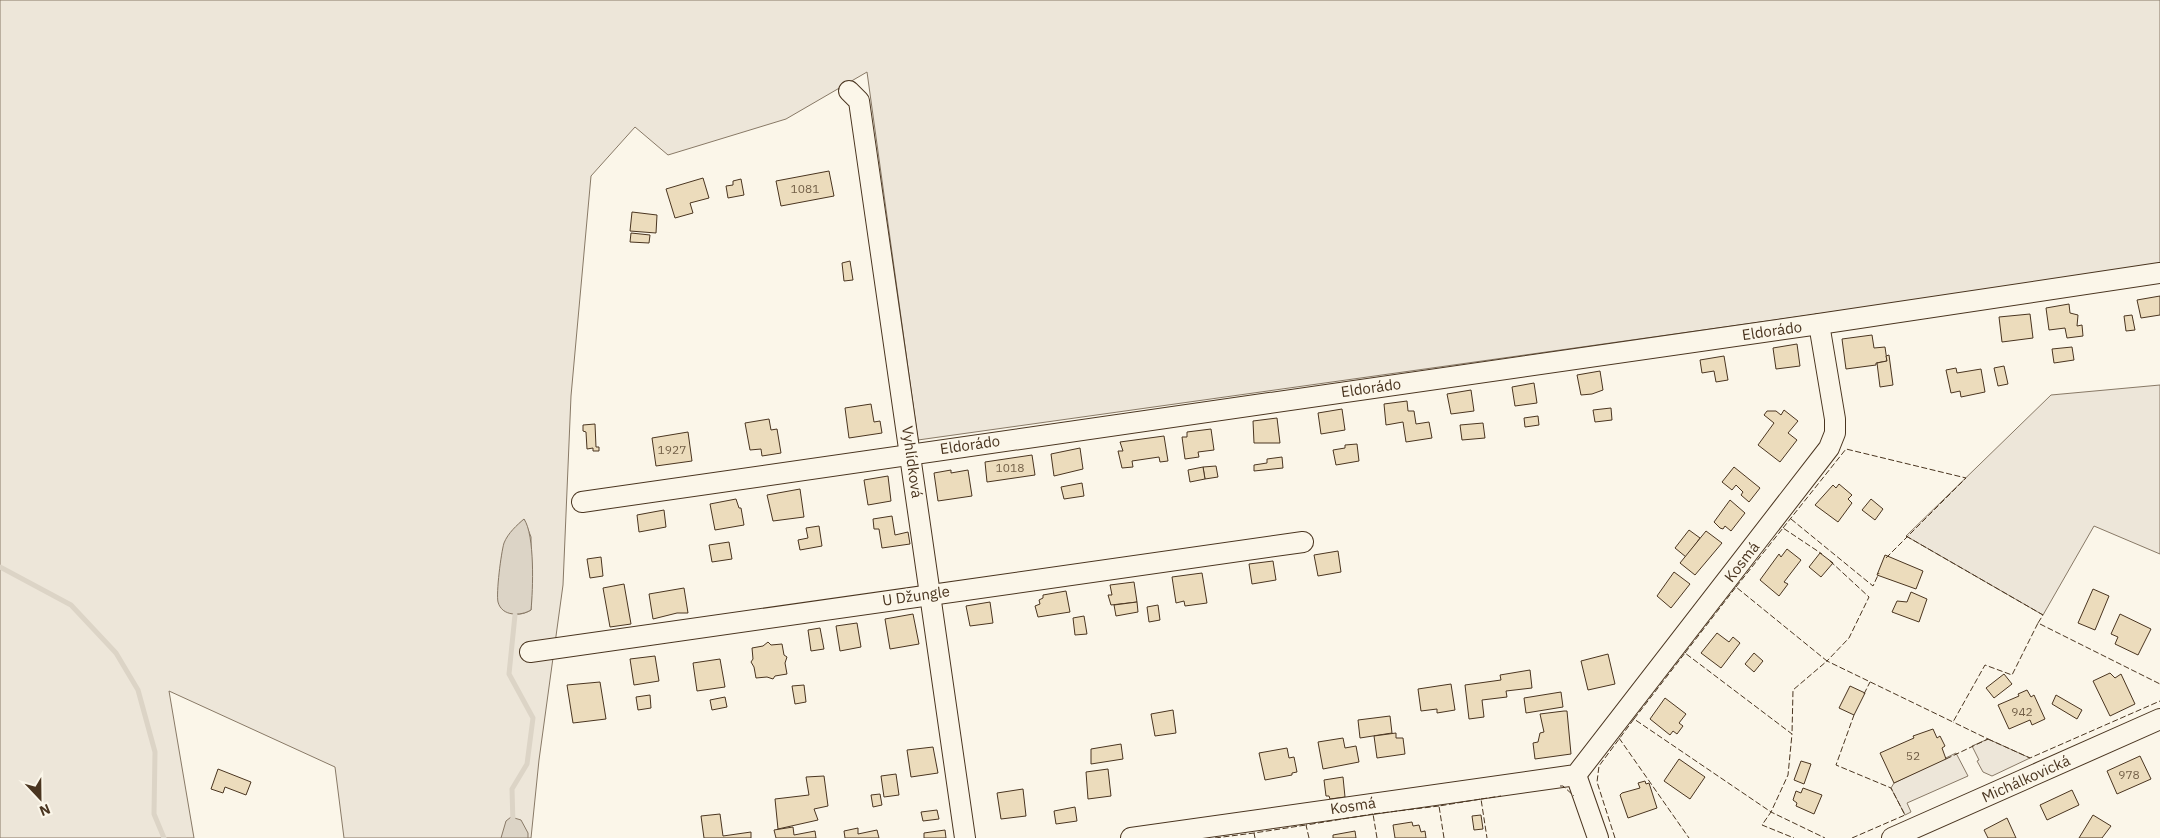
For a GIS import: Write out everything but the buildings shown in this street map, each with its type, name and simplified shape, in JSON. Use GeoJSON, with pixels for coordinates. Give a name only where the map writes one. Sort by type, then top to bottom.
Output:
{"type":"FeatureCollection","features":[{"type":"Feature","properties":{"kind":"street","name":"Vyhlídková"},"geometry":{"type":"LineString","coordinates":[[850,91],[859,101],[965,838]]}},
{"type":"Feature","properties":{"kind":"street","name":"Eldorádo"},"geometry":{"type":"LineString","coordinates":[[582,502],[2160,273]]}},
{"type":"Feature","properties":{"kind":"street","name":"Kosmá"},"geometry":{"type":"LineString","coordinates":[[1131,838],[1576,775],[1829,448],[1835,433],[1835,419],[1819,324]]}},
{"type":"Feature","properties":{"kind":"street","name":"U Džungle"},"geometry":{"type":"LineString","coordinates":[[530,652],[1303,542]]}},
{"type":"Feature","properties":{"kind":"street","name":"Michálkovická"},"geometry":{"type":"LineString","coordinates":[[1892,838],[2160,719]]}},
{"type":"Feature","properties":{"kind":"street"},"geometry":{"type":"LineString","coordinates":[[1576,775],[1598,838]]}},
{"type":"Feature","properties":{"kind":"shaded area"},"geometry":{"type":"Polygon","coordinates":[[[0,0],[2160,0],[2160,266],[918,440],[867,72],[786,119],[668,155],[635,127],[591,176],[571,396],[563,585],[539,760],[531,838],[344,838],[335,767],[169,691],[194,838],[0,838],[0,0]],[[524,519],[514,529],[503,550],[501,572],[503,610],[511,613],[521,614],[531,610],[531,537],[524,519]]]}},
{"type":"Feature","properties":{"kind":"shaded area"},"geometry":{"type":"Polygon","coordinates":[[[2160,385],[2160,554],[2094,526],[2043,615],[1906,536],[2051,395],[2160,385]]]}},
{"type":"Feature","properties":{"kind":"shaded area"},"geometry":{"type":"Polygon","coordinates":[[[524,519],[528,527],[532,550],[531,610],[512,614],[503,610],[498,602],[500,564],[506,539],[524,519]]]}},
{"type":"Feature","properties":{"kind":"shaded area"},"geometry":{"type":"Polygon","coordinates":[[[1988,739],[2030,758],[1992,776],[1983,772],[1972,746],[1988,739]]]}},
{"type":"Feature","properties":{"kind":"shaded area"},"geometry":{"type":"Polygon","coordinates":[[[1956,753],[1968,776],[1907,803],[1911,812],[1905,815],[1891,788],[1894,783],[1956,753]]]}},
{"type":"Feature","properties":{"kind":"shaded area"},"geometry":{"type":"Polygon","coordinates":[[[511,817],[521,820],[528,833],[528,838],[501,838],[506,821],[511,817]]]}},
{"type":"Feature","properties":{"kind":"waterway"},"geometry":{"type":"LineString","coordinates":[[0,567],[71,605],[116,653],[138,690],[155,752],[154,814],[164,838]]}},
{"type":"Feature","properties":{"kind":"waterway"},"geometry":{"type":"LineString","coordinates":[[513,824],[512,789],[527,764],[533,718],[509,674],[515,615]]}},
{"type":"Feature","properties":{"kind":"fence"},"geometry":{"type":"LineString","coordinates":[[1783,528],[1846,449],[1966,478],[1885,559]]}},
{"type":"Feature","properties":{"kind":"fence"},"geometry":{"type":"LineString","coordinates":[[1791,519],[1873,586],[1879,573]]}},
{"type":"Feature","properties":{"kind":"fence"},"geometry":{"type":"LineString","coordinates":[[1736,587],[1783,528],[1822,554]]}},
{"type":"Feature","properties":{"kind":"fence"},"geometry":{"type":"LineString","coordinates":[[1906,536],[2043,615],[2038,623]]}},
{"type":"Feature","properties":{"kind":"fence"},"geometry":{"type":"LineString","coordinates":[[1830,561],[1869,597],[1849,638],[1827,661],[1953,722],[1985,665],[2012,675],[2038,623],[2160,684]]}},
{"type":"Feature","properties":{"kind":"fence"},"geometry":{"type":"LineString","coordinates":[[1685,653],[1736,587],[1827,661],[1793,690],[1792,734]]}},
{"type":"Feature","properties":{"kind":"fence"},"geometry":{"type":"LineString","coordinates":[[1634,719],[1685,653],[1792,734],[1788,775],[1771,812],[1825,838]]}},
{"type":"Feature","properties":{"kind":"fence"},"geometry":{"type":"LineString","coordinates":[[1864,694],[1870,682]]}},
{"type":"Feature","properties":{"kind":"fence"},"geometry":{"type":"LineString","coordinates":[[1988,739],[2030,758],[2160,701]]}},
{"type":"Feature","properties":{"kind":"fence"},"geometry":{"type":"LineString","coordinates":[[1852,838],[1905,815],[1891,788],[1836,765],[1854,715]]}},
{"type":"Feature","properties":{"kind":"fence"},"geometry":{"type":"LineString","coordinates":[[1615,838],[1597,782],[1599,766],[1634,719],[1771,812],[1762,825],[1794,838]]}},
{"type":"Feature","properties":{"kind":"fence"},"geometry":{"type":"LineString","coordinates":[[1946,759],[1988,739],[1953,722]]}},
{"type":"Feature","properties":{"kind":"fence"},"geometry":{"type":"LineString","coordinates":[[1619,738],[1689,838]]}},
{"type":"Feature","properties":{"kind":"fence"},"geometry":{"type":"LineString","coordinates":[[1560,786],[1563,786],[1574,796]]}},
{"type":"Feature","properties":{"kind":"fence"},"geometry":{"type":"LineString","coordinates":[[1481,799],[1501,796]]}},
{"type":"Feature","properties":{"kind":"fence"},"geometry":{"type":"LineString","coordinates":[[1444,838],[1439,806],[1481,799],[1487,838]]}},
{"type":"Feature","properties":{"kind":"fence"},"geometry":{"type":"LineString","coordinates":[[1377,838],[1373,814],[1439,806]]}},
{"type":"Feature","properties":{"kind":"fence"},"geometry":{"type":"LineString","coordinates":[[1309,838],[1306,825],[1373,814]]}},
{"type":"Feature","properties":{"kind":"fence"},"geometry":{"type":"LineString","coordinates":[[1255,838],[1254,833],[1306,825]]}},
{"type":"Feature","properties":{"kind":"fence"},"geometry":{"type":"LineString","coordinates":[[1215,838],[1254,833]]}}]}
